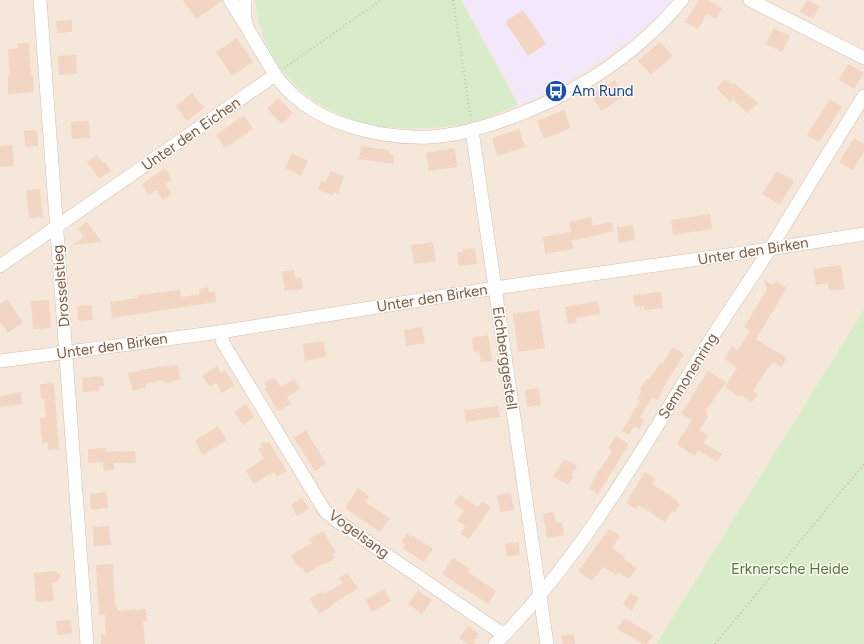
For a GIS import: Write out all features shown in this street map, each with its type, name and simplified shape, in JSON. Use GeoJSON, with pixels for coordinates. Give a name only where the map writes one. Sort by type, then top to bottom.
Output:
{"type":"FeatureCollection","features":[{"type":"Feature","properties":{"kind":"street","name":"Drosselstieg"},"geometry":{"type":"LineString","coordinates":[[40,0],[87,644]]}},
{"type":"Feature","properties":{"kind":"street"},"geometry":{"type":"LineString","coordinates":[[230,0],[275,75],[288,92],[316,112],[341,124],[371,133],[402,137],[432,137],[472,130],[523,113],[558,97],[578,87],[633,50],[660,25],[682,0]]}},
{"type":"Feature","properties":{"kind":"street"},"geometry":{"type":"LineString","coordinates":[[245,0],[244,12],[248,28]]}},
{"type":"Feature","properties":{"kind":"street"},"geometry":{"type":"LineString","coordinates":[[750,0],[864,58]]}},
{"type":"Feature","properties":{"kind":"street","name":"Unter den Eichen"},"geometry":{"type":"LineString","coordinates":[[0,266],[275,75]]}},
{"type":"Feature","properties":{"kind":"street","name":"Semnonenring"},"geometry":{"type":"LineString","coordinates":[[500,640],[540,595],[573,554],[607,506],[695,363],[769,249],[864,96]]}},
{"type":"Feature","properties":{"kind":"street","name":"Eichberggestell"},"geometry":{"type":"LineString","coordinates":[[472,130],[547,644]]}},
{"type":"Feature","properties":{"kind":"street","name":"Unter den Birken"},"geometry":{"type":"LineString","coordinates":[[0,361],[220,332],[495,288],[864,234]]}},
{"type":"Feature","properties":{"kind":"street","name":"Vogelsang"},"geometry":{"type":"LineString","coordinates":[[220,332],[223,343],[325,511],[500,640]]}},
{"type":"Feature","properties":{"kind":"path"},"geometry":{"type":"LineString","coordinates":[[275,75],[381,0]]}},
{"type":"Feature","properties":{"kind":"path"},"geometry":{"type":"LineString","coordinates":[[453,0],[472,130]]}},
{"type":"Feature","properties":{"kind":"path"},"geometry":{"type":"LineString","coordinates":[[715,644],[864,464]]}},
{"type":"Feature","properties":{"kind":"shaded area"},"geometry":{"type":"Polygon","coordinates":[[[0,0],[864,0],[864,309],[656,644],[0,644],[0,0]]]}},
{"type":"Feature","properties":{"kind":"shaded area"},"geometry":{"type":"Polygon","coordinates":[[[462,0],[674,0],[629,41],[590,68],[566,83],[519,105],[462,0]]]}},
{"type":"Feature","properties":{"kind":"green space"},"geometry":{"type":"Polygon","coordinates":[[[255,0],[461,0],[518,105],[478,121],[452,126],[397,128],[370,125],[354,121],[323,106],[308,96],[294,84],[282,70],[272,55],[264,38],[258,20],[255,0]]]}},
{"type":"Feature","properties":{"kind":"green space","name":"Erknersche Heide"},"geometry":{"type":"Polygon","coordinates":[[[864,309],[864,644],[656,644],[864,309]]]}},
{"type":"Feature","properties":{"kind":"building"},"geometry":{"type":"Polygon","coordinates":[[[183,0],[222,0],[222,1],[196,19],[183,0]]]}},
{"type":"Feature","properties":{"kind":"building"},"geometry":{"type":"Polygon","coordinates":[[[699,0],[708,0],[722,8],[716,19],[706,14],[698,29],[685,22],[699,0]]]}},
{"type":"Feature","properties":{"kind":"building"},"geometry":{"type":"Polygon","coordinates":[[[807,0],[820,6],[813,19],[800,12],[807,0]]]}},
{"type":"Feature","properties":{"kind":"building"},"geometry":{"type":"Polygon","coordinates":[[[523,10],[546,44],[528,56],[505,22],[523,10]]]}},
{"type":"Feature","properties":{"kind":"building"},"geometry":{"type":"Polygon","coordinates":[[[72,20],[72,32],[57,33],[56,21],[72,20]]]}},
{"type":"Feature","properties":{"kind":"building"},"geometry":{"type":"Polygon","coordinates":[[[774,28],[790,36],[782,52],[766,44],[774,28]]]}},
{"type":"Feature","properties":{"kind":"building"},"geometry":{"type":"Polygon","coordinates":[[[237,38],[253,62],[232,76],[216,52],[237,38]]]}},
{"type":"Feature","properties":{"kind":"building"},"geometry":{"type":"Polygon","coordinates":[[[660,42],[673,56],[651,75],[638,61],[660,42]]]}},
{"type":"Feature","properties":{"kind":"building"},"geometry":{"type":"Polygon","coordinates":[[[17,43],[29,43],[31,75],[33,75],[34,92],[8,94],[8,76],[10,76],[8,49],[18,48],[17,43]]]}},
{"type":"Feature","properties":{"kind":"building"},"geometry":{"type":"Polygon","coordinates":[[[76,55],[77,74],[59,75],[58,56],[76,55]]]}},
{"type":"Feature","properties":{"kind":"building"},"geometry":{"type":"Polygon","coordinates":[[[848,64],[864,73],[854,89],[839,80],[848,64]]]}},
{"type":"Feature","properties":{"kind":"building"},"geometry":{"type":"Polygon","coordinates":[[[726,79],[732,85],[734,83],[758,103],[747,113],[733,99],[730,102],[716,88],[726,79]]]}},
{"type":"Feature","properties":{"kind":"building"},"geometry":{"type":"Polygon","coordinates":[[[615,80],[625,96],[601,111],[591,95],[615,80]]]}},
{"type":"Feature","properties":{"kind":"building"},"geometry":{"type":"Polygon","coordinates":[[[192,93],[204,108],[187,121],[176,106],[192,93]]]}},
{"type":"Feature","properties":{"kind":"building"},"geometry":{"type":"Polygon","coordinates":[[[278,98],[293,113],[282,124],[267,109],[278,98]]]}},
{"type":"Feature","properties":{"kind":"building"},"geometry":{"type":"Polygon","coordinates":[[[830,99],[842,107],[819,142],[807,135],[830,99]]]}},
{"type":"Feature","properties":{"kind":"building"},"geometry":{"type":"Polygon","coordinates":[[[564,110],[571,128],[544,139],[537,121],[564,110]]]}},
{"type":"Feature","properties":{"kind":"building"},"geometry":{"type":"Polygon","coordinates":[[[244,115],[253,129],[225,148],[216,135],[244,115]]]}},
{"type":"Feature","properties":{"kind":"building"},"geometry":{"type":"Polygon","coordinates":[[[89,121],[90,138],[72,139],[71,122],[89,121]]]}},
{"type":"Feature","properties":{"kind":"building"},"geometry":{"type":"Polygon","coordinates":[[[519,129],[525,147],[497,156],[492,138],[519,129]]]}},
{"type":"Feature","properties":{"kind":"building"},"geometry":{"type":"Polygon","coordinates":[[[37,130],[38,146],[25,147],[24,131],[37,130]]]}},
{"type":"Feature","properties":{"kind":"building"},"geometry":{"type":"Polygon","coordinates":[[[854,138],[864,144],[864,152],[853,170],[839,162],[854,138]]]}},
{"type":"Feature","properties":{"kind":"building"},"geometry":{"type":"Polygon","coordinates":[[[12,145],[14,166],[0,167],[0,146],[12,145]]]}},
{"type":"Feature","properties":{"kind":"building"},"geometry":{"type":"Polygon","coordinates":[[[361,146],[389,150],[389,154],[394,155],[393,164],[359,159],[361,146]]]}},
{"type":"Feature","properties":{"kind":"building"},"geometry":{"type":"Polygon","coordinates":[[[455,148],[457,167],[429,171],[426,153],[455,148]]]}},
{"type":"Feature","properties":{"kind":"building"},"geometry":{"type":"Polygon","coordinates":[[[292,153],[308,161],[301,176],[285,168],[292,153]]]}},
{"type":"Feature","properties":{"kind":"building"},"geometry":{"type":"Polygon","coordinates":[[[97,155],[103,163],[105,162],[111,171],[99,179],[87,162],[97,155]]]}},
{"type":"Feature","properties":{"kind":"building"},"geometry":{"type":"Polygon","coordinates":[[[165,168],[172,180],[165,184],[172,194],[163,200],[156,190],[149,195],[142,184],[165,168]]]}},
{"type":"Feature","properties":{"kind":"building"},"geometry":{"type":"Polygon","coordinates":[[[330,171],[344,176],[338,194],[334,192],[333,195],[318,190],[321,181],[326,182],[330,171]]]}},
{"type":"Feature","properties":{"kind":"building"},"geometry":{"type":"Polygon","coordinates":[[[777,171],[794,181],[780,205],[762,194],[777,171]]]}},
{"type":"Feature","properties":{"kind":"building"},"geometry":{"type":"Polygon","coordinates":[[[40,189],[43,217],[29,218],[26,190],[40,189]]]}},
{"type":"Feature","properties":{"kind":"building"},"geometry":{"type":"Polygon","coordinates":[[[710,214],[712,229],[673,235],[671,220],[710,214]]]}},
{"type":"Feature","properties":{"kind":"building"},"geometry":{"type":"Polygon","coordinates":[[[591,217],[593,226],[611,222],[614,231],[571,241],[574,249],[545,254],[543,237],[571,232],[569,222],[591,217]]]}},
{"type":"Feature","properties":{"kind":"building"},"geometry":{"type":"Polygon","coordinates":[[[87,222],[102,242],[72,245],[84,237],[78,229],[87,222]]]}},
{"type":"Feature","properties":{"kind":"building"},"geometry":{"type":"Polygon","coordinates":[[[633,225],[635,240],[619,243],[617,227],[633,225]]]}},
{"type":"Feature","properties":{"kind":"building"},"geometry":{"type":"Polygon","coordinates":[[[433,242],[436,261],[414,264],[411,245],[433,242]]]}},
{"type":"Feature","properties":{"kind":"building"},"geometry":{"type":"Polygon","coordinates":[[[475,248],[477,264],[459,266],[457,253],[463,252],[463,249],[475,248]]]}},
{"type":"Feature","properties":{"kind":"building"},"geometry":{"type":"Polygon","coordinates":[[[841,265],[845,289],[829,291],[828,283],[816,285],[813,269],[841,265]]]}},
{"type":"Feature","properties":{"kind":"building"},"geometry":{"type":"Polygon","coordinates":[[[294,270],[295,278],[301,277],[303,289],[285,291],[282,272],[294,270]]]}},
{"type":"Feature","properties":{"kind":"building"},"geometry":{"type":"Polygon","coordinates":[[[764,280],[773,285],[776,281],[787,288],[756,339],[787,358],[781,367],[774,362],[768,368],[753,391],[758,394],[752,402],[741,395],[740,397],[725,387],[737,368],[724,359],[732,346],[738,350],[750,331],[744,327],[767,290],[764,280]]]}},
{"type":"Feature","properties":{"kind":"building"},"geometry":{"type":"Polygon","coordinates":[[[208,287],[209,292],[215,292],[216,302],[112,318],[110,302],[138,298],[137,295],[180,290],[181,297],[200,294],[199,289],[208,287]]]}},
{"type":"Feature","properties":{"kind":"building"},"geometry":{"type":"Polygon","coordinates":[[[661,292],[663,308],[645,310],[644,306],[635,307],[633,295],[661,292]]]}},
{"type":"Feature","properties":{"kind":"building"},"geometry":{"type":"Polygon","coordinates":[[[7,299],[23,322],[8,333],[0,322],[0,304],[7,299]]]}},
{"type":"Feature","properties":{"kind":"building"},"geometry":{"type":"Polygon","coordinates":[[[49,300],[51,328],[33,329],[31,301],[49,300]]]}},
{"type":"Feature","properties":{"kind":"building"},"geometry":{"type":"Polygon","coordinates":[[[598,301],[600,314],[576,318],[577,323],[568,324],[565,307],[598,301]]]}},
{"type":"Feature","properties":{"kind":"building"},"geometry":{"type":"Polygon","coordinates":[[[92,305],[93,320],[78,321],[77,306],[92,305]]]}},
{"type":"Feature","properties":{"kind":"building"},"geometry":{"type":"Polygon","coordinates":[[[539,310],[545,348],[518,352],[513,314],[539,310]]]}},
{"type":"Feature","properties":{"kind":"building"},"geometry":{"type":"Polygon","coordinates":[[[422,327],[425,343],[406,346],[404,330],[422,327]]]}},
{"type":"Feature","properties":{"kind":"building"},"geometry":{"type":"Polygon","coordinates":[[[488,335],[492,361],[481,362],[479,351],[474,352],[472,338],[488,335]]]}},
{"type":"Feature","properties":{"kind":"building"},"geometry":{"type":"Polygon","coordinates":[[[324,341],[326,357],[305,361],[303,344],[324,341]]]}},
{"type":"Feature","properties":{"kind":"building"},"geometry":{"type":"Polygon","coordinates":[[[673,347],[684,354],[657,400],[652,398],[640,417],[645,420],[639,429],[634,426],[629,435],[622,431],[640,401],[637,399],[642,391],[640,389],[647,378],[649,380],[660,363],[662,364],[673,347]]]}},
{"type":"Feature","properties":{"kind":"building"},"geometry":{"type":"Polygon","coordinates":[[[178,365],[180,380],[165,383],[164,380],[145,384],[146,387],[133,391],[128,373],[157,367],[178,365]]]}},
{"type":"Feature","properties":{"kind":"building"},"geometry":{"type":"Polygon","coordinates":[[[217,366],[221,373],[225,370],[234,385],[222,393],[216,383],[210,387],[202,376],[217,366]]]}},
{"type":"Feature","properties":{"kind":"building"},"geometry":{"type":"Polygon","coordinates":[[[708,371],[726,382],[706,410],[708,417],[699,430],[708,435],[704,443],[722,454],[717,462],[698,450],[695,456],[677,445],[692,420],[681,414],[708,371]]]}},
{"type":"Feature","properties":{"kind":"building"},"geometry":{"type":"Polygon","coordinates":[[[98,376],[103,377],[104,386],[99,386],[99,391],[83,392],[82,378],[98,376]]]}},
{"type":"Feature","properties":{"kind":"building"},"geometry":{"type":"Polygon","coordinates":[[[274,377],[281,387],[294,379],[300,389],[287,397],[291,404],[278,411],[265,389],[267,387],[264,383],[274,377]]]}},
{"type":"Feature","properties":{"kind":"building"},"geometry":{"type":"Polygon","coordinates":[[[54,383],[59,449],[48,450],[48,442],[42,443],[40,418],[46,418],[44,399],[41,399],[40,384],[54,383]]]}},
{"type":"Feature","properties":{"kind":"building"},"geometry":{"type":"Polygon","coordinates":[[[539,388],[541,405],[527,407],[525,390],[539,388]]]}},
{"type":"Feature","properties":{"kind":"building"},"geometry":{"type":"Polygon","coordinates":[[[21,392],[22,404],[0,407],[0,396],[21,392]]]}},
{"type":"Feature","properties":{"kind":"building"},"geometry":{"type":"Polygon","coordinates":[[[246,404],[254,417],[243,425],[234,412],[246,404]]]}},
{"type":"Feature","properties":{"kind":"building"},"geometry":{"type":"Polygon","coordinates":[[[498,406],[500,417],[466,422],[464,410],[498,406]]]}},
{"type":"Feature","properties":{"kind":"building"},"geometry":{"type":"Polygon","coordinates":[[[218,426],[227,440],[203,455],[195,441],[218,426]]]}},
{"type":"Feature","properties":{"kind":"building"},"geometry":{"type":"Polygon","coordinates":[[[306,430],[326,464],[315,471],[294,438],[306,430]]]}},
{"type":"Feature","properties":{"kind":"building"},"geometry":{"type":"Polygon","coordinates":[[[616,436],[629,444],[598,494],[589,488],[597,472],[600,470],[612,451],[608,448],[616,436]]]}},
{"type":"Feature","properties":{"kind":"building"},"geometry":{"type":"Polygon","coordinates":[[[261,442],[266,444],[269,442],[287,471],[277,477],[274,472],[254,484],[246,471],[264,458],[258,449],[261,447],[261,442]]]}},
{"type":"Feature","properties":{"kind":"building"},"geometry":{"type":"Polygon","coordinates":[[[106,448],[106,452],[135,451],[136,463],[114,463],[114,470],[104,471],[103,462],[88,463],[88,449],[106,448]]]}},
{"type":"Feature","properties":{"kind":"building"},"geometry":{"type":"Polygon","coordinates":[[[565,459],[577,466],[571,475],[574,477],[568,485],[553,476],[565,459]]]}},
{"type":"Feature","properties":{"kind":"building"},"geometry":{"type":"Polygon","coordinates":[[[645,472],[656,479],[652,484],[678,501],[677,502],[680,504],[675,512],[672,511],[665,522],[639,505],[636,509],[626,503],[645,472]]]}},
{"type":"Feature","properties":{"kind":"building"},"geometry":{"type":"Polygon","coordinates":[[[358,488],[369,496],[365,502],[390,518],[380,532],[345,508],[358,488]]]}},
{"type":"Feature","properties":{"kind":"building"},"geometry":{"type":"Polygon","coordinates":[[[107,492],[108,508],[91,510],[90,494],[107,492]]]}},
{"type":"Feature","properties":{"kind":"building"},"geometry":{"type":"Polygon","coordinates":[[[511,493],[514,510],[500,512],[497,495],[511,493]]]}},
{"type":"Feature","properties":{"kind":"building"},"geometry":{"type":"Polygon","coordinates":[[[460,495],[478,507],[482,501],[491,507],[469,539],[460,534],[465,526],[457,520],[464,511],[454,504],[460,495]]]}},
{"type":"Feature","properties":{"kind":"building"},"geometry":{"type":"Polygon","coordinates":[[[302,498],[309,509],[297,516],[291,505],[302,498]]]}},
{"type":"Feature","properties":{"kind":"building"},"geometry":{"type":"Polygon","coordinates":[[[554,512],[556,523],[562,522],[564,535],[547,538],[543,514],[554,512]]]}},
{"type":"Feature","properties":{"kind":"building"},"geometry":{"type":"Polygon","coordinates":[[[109,526],[111,545],[94,546],[93,527],[109,526]]]}},
{"type":"Feature","properties":{"kind":"building"},"geometry":{"type":"Polygon","coordinates":[[[609,529],[620,536],[612,548],[637,568],[629,579],[618,572],[616,575],[603,567],[592,581],[578,571],[609,529]]]}},
{"type":"Feature","properties":{"kind":"building"},"geometry":{"type":"Polygon","coordinates":[[[323,531],[336,552],[333,554],[335,558],[306,574],[303,568],[301,569],[298,564],[297,565],[291,555],[312,543],[309,539],[323,531]]]}},
{"type":"Feature","properties":{"kind":"building"},"geometry":{"type":"Polygon","coordinates":[[[407,534],[411,537],[412,535],[433,549],[424,562],[403,548],[405,545],[401,542],[407,534]]]}},
{"type":"Feature","properties":{"kind":"building"},"geometry":{"type":"Polygon","coordinates":[[[519,542],[520,555],[507,557],[505,544],[519,542]]]}},
{"type":"Feature","properties":{"kind":"building"},"geometry":{"type":"Polygon","coordinates":[[[453,558],[470,569],[468,572],[496,591],[488,604],[442,574],[453,558]]]}},
{"type":"Feature","properties":{"kind":"building"},"geometry":{"type":"Polygon","coordinates":[[[113,564],[115,605],[117,605],[117,611],[146,609],[147,621],[143,621],[145,644],[101,644],[101,635],[106,635],[105,615],[99,615],[96,565],[113,564]]]}},
{"type":"Feature","properties":{"kind":"building"},"geometry":{"type":"Polygon","coordinates":[[[55,571],[60,574],[60,576],[58,581],[52,583],[54,601],[36,602],[34,573],[55,571]]]}},
{"type":"Feature","properties":{"kind":"building"},"geometry":{"type":"Polygon","coordinates":[[[347,573],[358,588],[319,614],[310,599],[323,591],[324,594],[343,583],[339,578],[347,573]]]}},
{"type":"Feature","properties":{"kind":"building"},"geometry":{"type":"Polygon","coordinates":[[[384,589],[391,601],[372,612],[365,600],[384,589]]]}},
{"type":"Feature","properties":{"kind":"building"},"geometry":{"type":"Polygon","coordinates":[[[418,590],[432,600],[422,614],[408,604],[418,590]]]}},
{"type":"Feature","properties":{"kind":"building"},"geometry":{"type":"Polygon","coordinates":[[[630,593],[639,598],[632,610],[623,605],[630,593]]]}},
{"type":"Feature","properties":{"kind":"building"},"geometry":{"type":"Polygon","coordinates":[[[624,618],[653,635],[647,644],[643,644],[617,629],[624,618]]]}},
{"type":"Feature","properties":{"kind":"building"},"geometry":{"type":"Polygon","coordinates":[[[71,620],[72,634],[57,635],[56,621],[71,620]]]}},
{"type":"Feature","properties":{"kind":"building"},"geometry":{"type":"Polygon","coordinates":[[[468,626],[479,634],[473,644],[467,644],[459,638],[468,626]]]}},
{"type":"Feature","properties":{"kind":"building"},"geometry":{"type":"Polygon","coordinates":[[[574,634],[575,644],[563,644],[561,636],[574,634]]]}},
{"type":"Feature","properties":{"kind":"place","name":"Am Rund"},"geometry":{"type":"Point","coordinates":[556,91]}}]}
